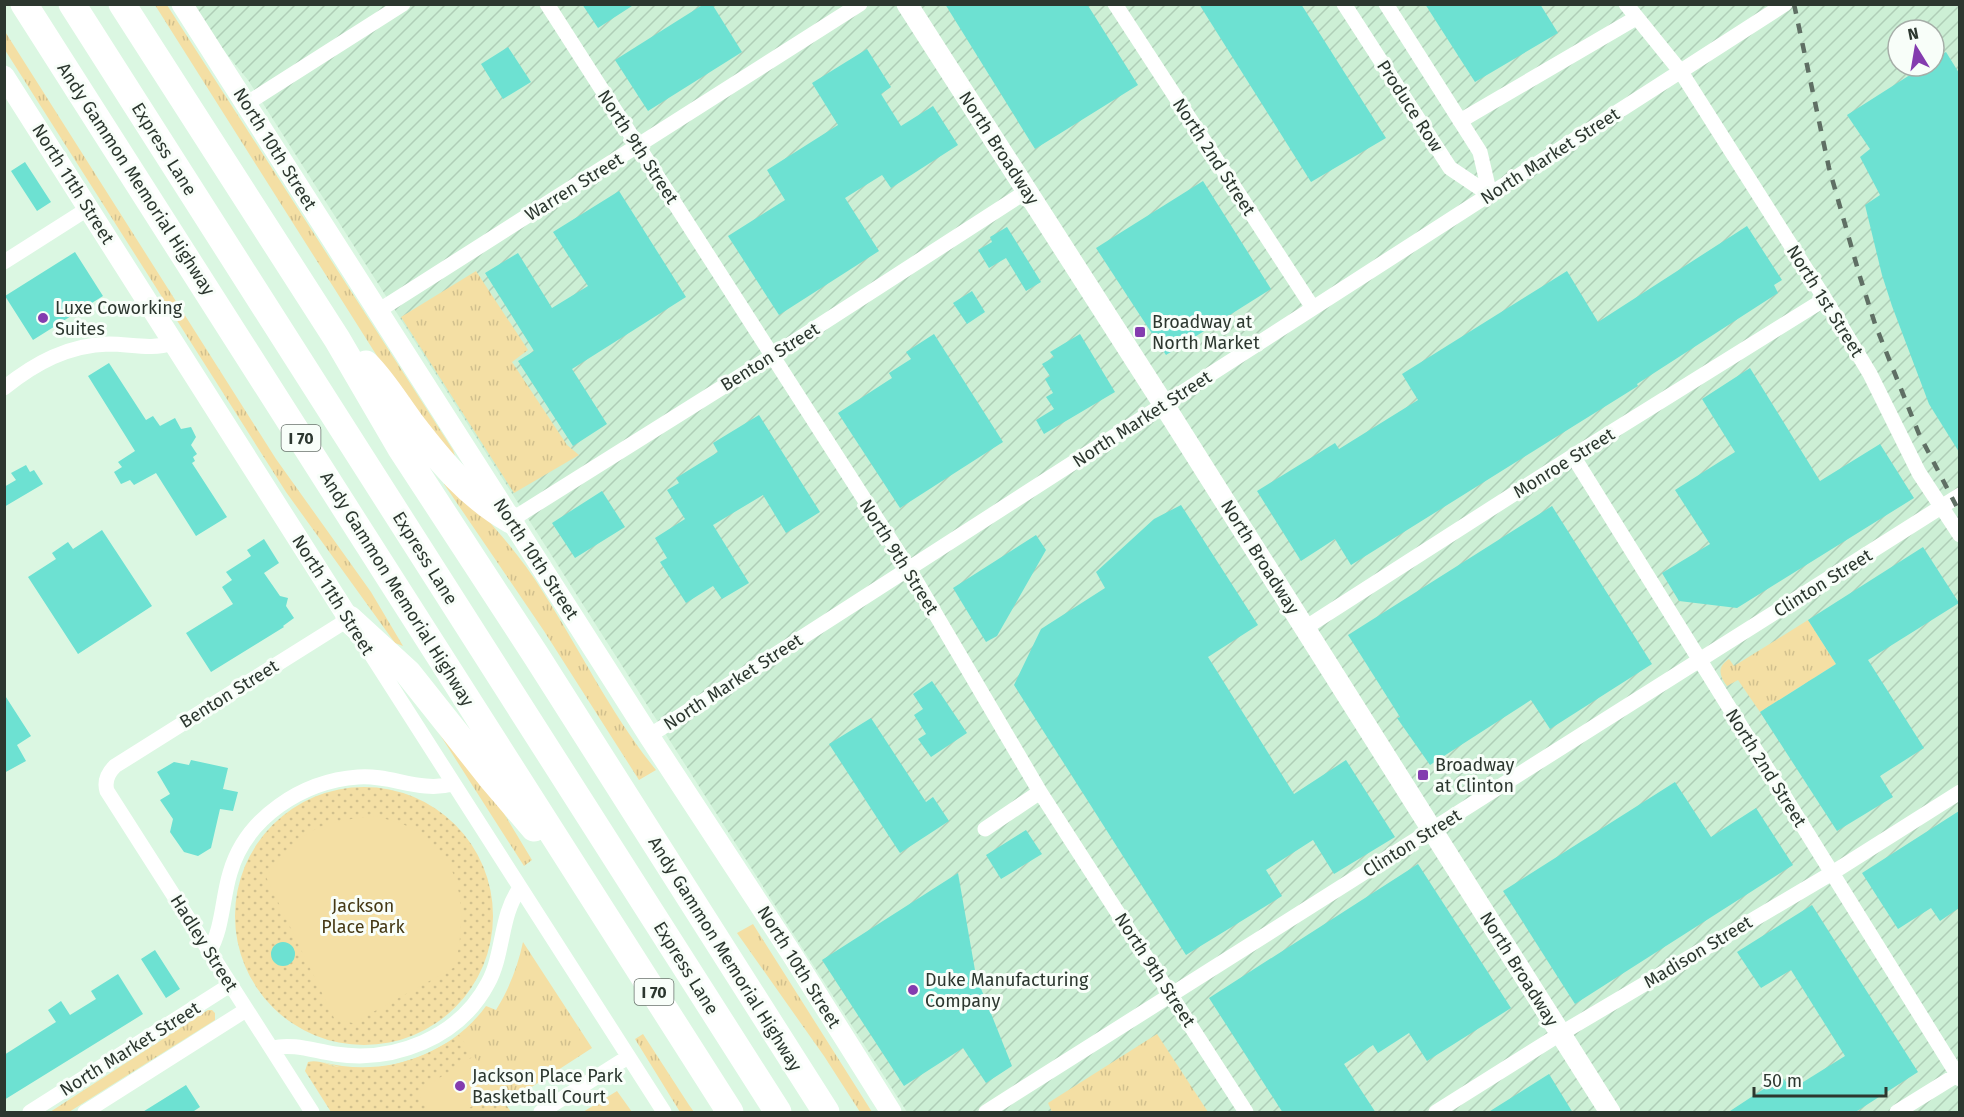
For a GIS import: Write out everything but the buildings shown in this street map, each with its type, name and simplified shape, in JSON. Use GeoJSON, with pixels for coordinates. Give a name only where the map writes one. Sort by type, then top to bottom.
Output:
{"type":"FeatureCollection","features":[{"type":"Feature","properties":{"kind":"highway","name":"Andy Gammon Memorial Highway"},"geometry":{"type":"LineString","coordinates":[[24,4],[730,1113]]}},
{"type":"Feature","properties":{"kind":"highway","name":"Express Lane"},"geometry":{"type":"LineString","coordinates":[[72,4],[778,1113]]}},
{"type":"Feature","properties":{"kind":"highway","name":"Andy Gammon Memorial Highway"},"geometry":{"type":"LineString","coordinates":[[122,4],[337,339],[400,447],[537,657],[826,1113]]}},
{"type":"Feature","properties":{"kind":"highway"},"geometry":{"type":"LineString","coordinates":[[337,339],[361,359],[384,384],[417,430],[458,480],[477,498],[511,520]]}},
{"type":"Feature","properties":{"kind":"highway"},"geometry":{"type":"LineString","coordinates":[[349,620],[383,648],[408,673],[518,810],[545,841],[577,871]]}},
{"type":"Feature","properties":{"kind":"street","name":"North 10th Street"},"geometry":{"type":"LineString","coordinates":[[182,4],[649,736],[793,956],[891,1113]]}},
{"type":"Feature","properties":{"kind":"street"},"geometry":{"type":"LineString","coordinates":[[246,104],[403,4]]}},
{"type":"Feature","properties":{"kind":"street","name":"North 9th Street"},"geometry":{"type":"LineString","coordinates":[[547,4],[909,569],[1040,792],[1246,1113]]}},
{"type":"Feature","properties":{"kind":"street","name":"Warren Street"},"geometry":{"type":"LineString","coordinates":[[378,311],[860,4]]}},
{"type":"Feature","properties":{"kind":"street","name":"North Broadway"},"geometry":{"type":"LineString","coordinates":[[907,4],[1164,405],[1610,1113]]}},
{"type":"Feature","properties":{"kind":"street","name":"North 2nd Street"},"geometry":{"type":"LineString","coordinates":[[1116,4],[1313,308]]}},
{"type":"Feature","properties":{"kind":"street","name":"Produce Row"},"geometry":{"type":"LineString","coordinates":[[1344,4],[1450,168],[1490,195]]}},
{"type":"Feature","properties":{"kind":"street"},"geometry":{"type":"LineString","coordinates":[[1386,4],[1480,152],[1490,195]]}},
{"type":"Feature","properties":{"kind":"street","name":"North 1st Street"},"geometry":{"type":"LineString","coordinates":[[1626,4],[1681,72],[1825,299],[1870,374],[1919,473],[1959,535]]}},
{"type":"Feature","properties":{"kind":"street","name":"North Market Street"},"geometry":{"type":"LineString","coordinates":[[649,736],[1785,4]]}},
{"type":"Feature","properties":{"kind":"street"},"geometry":{"type":"LineString","coordinates":[[1460,121],[1636,18]]}},
{"type":"Feature","properties":{"kind":"street","name":"North 11th Street"},"geometry":{"type":"LineString","coordinates":[[4,76],[452,784],[664,1113]]}},
{"type":"Feature","properties":{"kind":"street","name":"Benton Street"},"geometry":{"type":"LineString","coordinates":[[511,520],[772,356],[1027,191]]}},
{"type":"Feature","properties":{"kind":"street"},"geometry":{"type":"LineString","coordinates":[[4,262],[89,208]]}},
{"type":"Feature","properties":{"kind":"street","name":"Monroe Street"},"geometry":{"type":"LineString","coordinates":[[1305,628],[1573,456],[1825,299]]}},
{"type":"Feature","properties":{"kind":"street"},"geometry":{"type":"LineString","coordinates":[[4,388],[42,361],[84,346],[109,344],[153,346],[173,343]]}},
{"type":"Feature","properties":{"kind":"street","name":"North 2nd Street"},"geometry":{"type":"LineString","coordinates":[[1573,456],[1959,1076]]}},
{"type":"Feature","properties":{"kind":"street","name":"Clinton Street"},"geometry":{"type":"LineString","coordinates":[[986,1113],[1943,508],[1959,495]]}},
{"type":"Feature","properties":{"kind":"street","name":"Benton Street"},"geometry":{"type":"LineString","coordinates":[[110,771],[163,735],[349,620]]}},
{"type":"Feature","properties":{"kind":"street","name":"Hadley Street"},"geometry":{"type":"LineString","coordinates":[[110,771],[105,785],[107,791],[312,1113]]}},
{"type":"Feature","properties":{"kind":"street"},"geometry":{"type":"LineString","coordinates":[[209,952],[216,940],[231,869],[240,851],[252,831],[269,813],[290,798],[339,778],[381,778],[426,787],[452,784]]}},
{"type":"Feature","properties":{"kind":"street"},"geometry":{"type":"LineString","coordinates":[[985,829],[1040,792]]}},
{"type":"Feature","properties":{"kind":"street","name":"Madison Street"},"geometry":{"type":"LineString","coordinates":[[1436,1113],[1560,1034],[1832,873],[1959,792]]}},
{"type":"Feature","properties":{"kind":"street"},"geometry":{"type":"LineString","coordinates":[[272,1048],[293,1046],[361,1056],[387,1054],[411,1048],[435,1037],[468,1010],[488,982],[503,938],[509,908],[520,888]]}},
{"type":"Feature","properties":{"kind":"street","name":"North Market Street"},"geometry":{"type":"LineString","coordinates":[[30,1113],[230,985]]}},
{"type":"Feature","properties":{"kind":"street","name":"North Market Street"},"geometry":{"type":"LineString","coordinates":[[85,1113],[246,1010]]}},
{"type":"Feature","properties":{"kind":"street"},"geometry":{"type":"LineString","coordinates":[[541,1113],[628,1057]]}},
{"type":"Feature","properties":{"kind":"street"},"geometry":{"type":"LineString","coordinates":[[1897,1113],[1959,1076]]}},
{"type":"Feature","properties":{"kind":"shaded area"},"geometry":{"type":"Polygon","coordinates":[[[186,5],[1959,5],[1959,1112],[907,1112],[248,80],[186,5]]]}},
{"type":"Feature","properties":{"kind":"green space"},"geometry":{"type":"Polygon","coordinates":[[[155,5],[167,5],[453,450],[455,456],[451,460],[415,416],[155,5]]]}},
{"type":"Feature","properties":{"kind":"green space"},"geometry":{"type":"Polygon","coordinates":[[[4,30],[276,459],[371,592],[403,646],[395,643],[286,492],[5,50],[4,30]]]}},
{"type":"Feature","properties":{"kind":"green space"},"geometry":{"type":"Polygon","coordinates":[[[476,271],[528,350],[512,362],[567,445],[579,455],[514,493],[401,317],[476,271]]]}},
{"type":"Feature","properties":{"kind":"green space"},"geometry":{"type":"Polygon","coordinates":[[[449,479],[499,533],[533,577],[625,728],[656,770],[639,780],[544,631],[444,484],[449,479]]]}},
{"type":"Feature","properties":{"kind":"green space"},"geometry":{"type":"Polygon","coordinates":[[[1808,620],[1836,664],[1760,712],[1738,680],[1727,686],[1720,671],[1725,662],[1729,659],[1734,666],[1808,620]]]}},
{"type":"Feature","properties":{"kind":"green space"},"geometry":{"type":"Polygon","coordinates":[[[419,702],[488,787],[532,860],[524,866],[419,702]]]}},
{"type":"Feature","properties":{"kind":"green space","name":"Jackson Place Park"},"geometry":{"type":"Polygon","coordinates":[[[351,787],[377,787],[414,796],[436,808],[464,834],[484,866],[491,891],[493,916],[491,941],[484,966],[472,988],[446,1016],[414,1036],[402,1040],[377,1045],[351,1045],[314,1036],[292,1024],[264,998],[244,966],[240,954],[235,929],[235,903],[244,866],[256,844],[282,816],[314,796],[326,792],[351,787]]]}},
{"type":"Feature","properties":{"kind":"green space"},"geometry":{"type":"Polygon","coordinates":[[[376,816],[411,828],[429,840],[443,855],[458,889],[461,908],[459,947],[455,967],[353,1023],[335,1020],[266,877],[290,848],[312,831],[339,821],[376,816]]]}},
{"type":"Feature","properties":{"kind":"green space"},"geometry":{"type":"Polygon","coordinates":[[[753,924],[872,1112],[860,1112],[824,1056],[737,933],[753,924]]]}},
{"type":"Feature","properties":{"kind":"green space"},"geometry":{"type":"Polygon","coordinates":[[[523,942],[592,1048],[493,1112],[322,1062],[368,1067],[391,1065],[413,1059],[453,1039],[471,1024],[486,1006],[496,1010],[512,977],[523,942]]]}},
{"type":"Feature","properties":{"kind":"green space"},"geometry":{"type":"Polygon","coordinates":[[[208,1010],[215,1013],[215,1020],[69,1112],[50,1112],[208,1010]]]}},
{"type":"Feature","properties":{"kind":"green space"},"geometry":{"type":"Polygon","coordinates":[[[643,1034],[694,1112],[680,1112],[635,1039],[643,1034]]]}},
{"type":"Feature","properties":{"kind":"green space"},"geometry":{"type":"Polygon","coordinates":[[[1157,1034],[1208,1112],[1052,1112],[1048,1103],[1157,1034]]]}},
{"type":"Feature","properties":{"kind":"green space"},"geometry":{"type":"Polygon","coordinates":[[[459,1035],[511,1112],[331,1112],[305,1071],[308,1062],[312,1061],[356,1068],[387,1066],[432,1051],[459,1035]]]}},
{"type":"Feature","properties":{"kind":"green space","name":"Jackson Place Park Basketball Court"},"geometry":{"type":"Polygon","coordinates":[[[474,1056],[496,1091],[463,1112],[430,1112],[417,1092],[474,1056]]]}},
{"type":"Feature","properties":{"kind":"green space"},"geometry":{"type":"Polygon","coordinates":[[[617,1091],[632,1112],[583,1112],[617,1091]]]}},
{"type":"Feature","properties":{"kind":"railway"},"geometry":{"type":"LineString","coordinates":[[1794,4],[1829,168],[1875,324],[1919,434],[1960,513]]}},
{"type":"Feature","properties":{"kind":"place","name":"Luxe Coworking Suites"},"geometry":{"type":"Point","coordinates":[43,318]}},
{"type":"Feature","properties":{"kind":"place","name":"Broadway at North Market"},"geometry":{"type":"Point","coordinates":[1140,332]}},
{"type":"Feature","properties":{"kind":"place","name":"Broadway at Clinton"},"geometry":{"type":"Point","coordinates":[1423,775]}},
{"type":"Feature","properties":{"kind":"place","name":"Duke Manufacturing Company"},"geometry":{"type":"Point","coordinates":[913,990]}},
{"type":"Feature","properties":{"kind":"place","name":"Jackson Place Park Basketball Court"},"geometry":{"type":"Point","coordinates":[460,1086]}}]}
